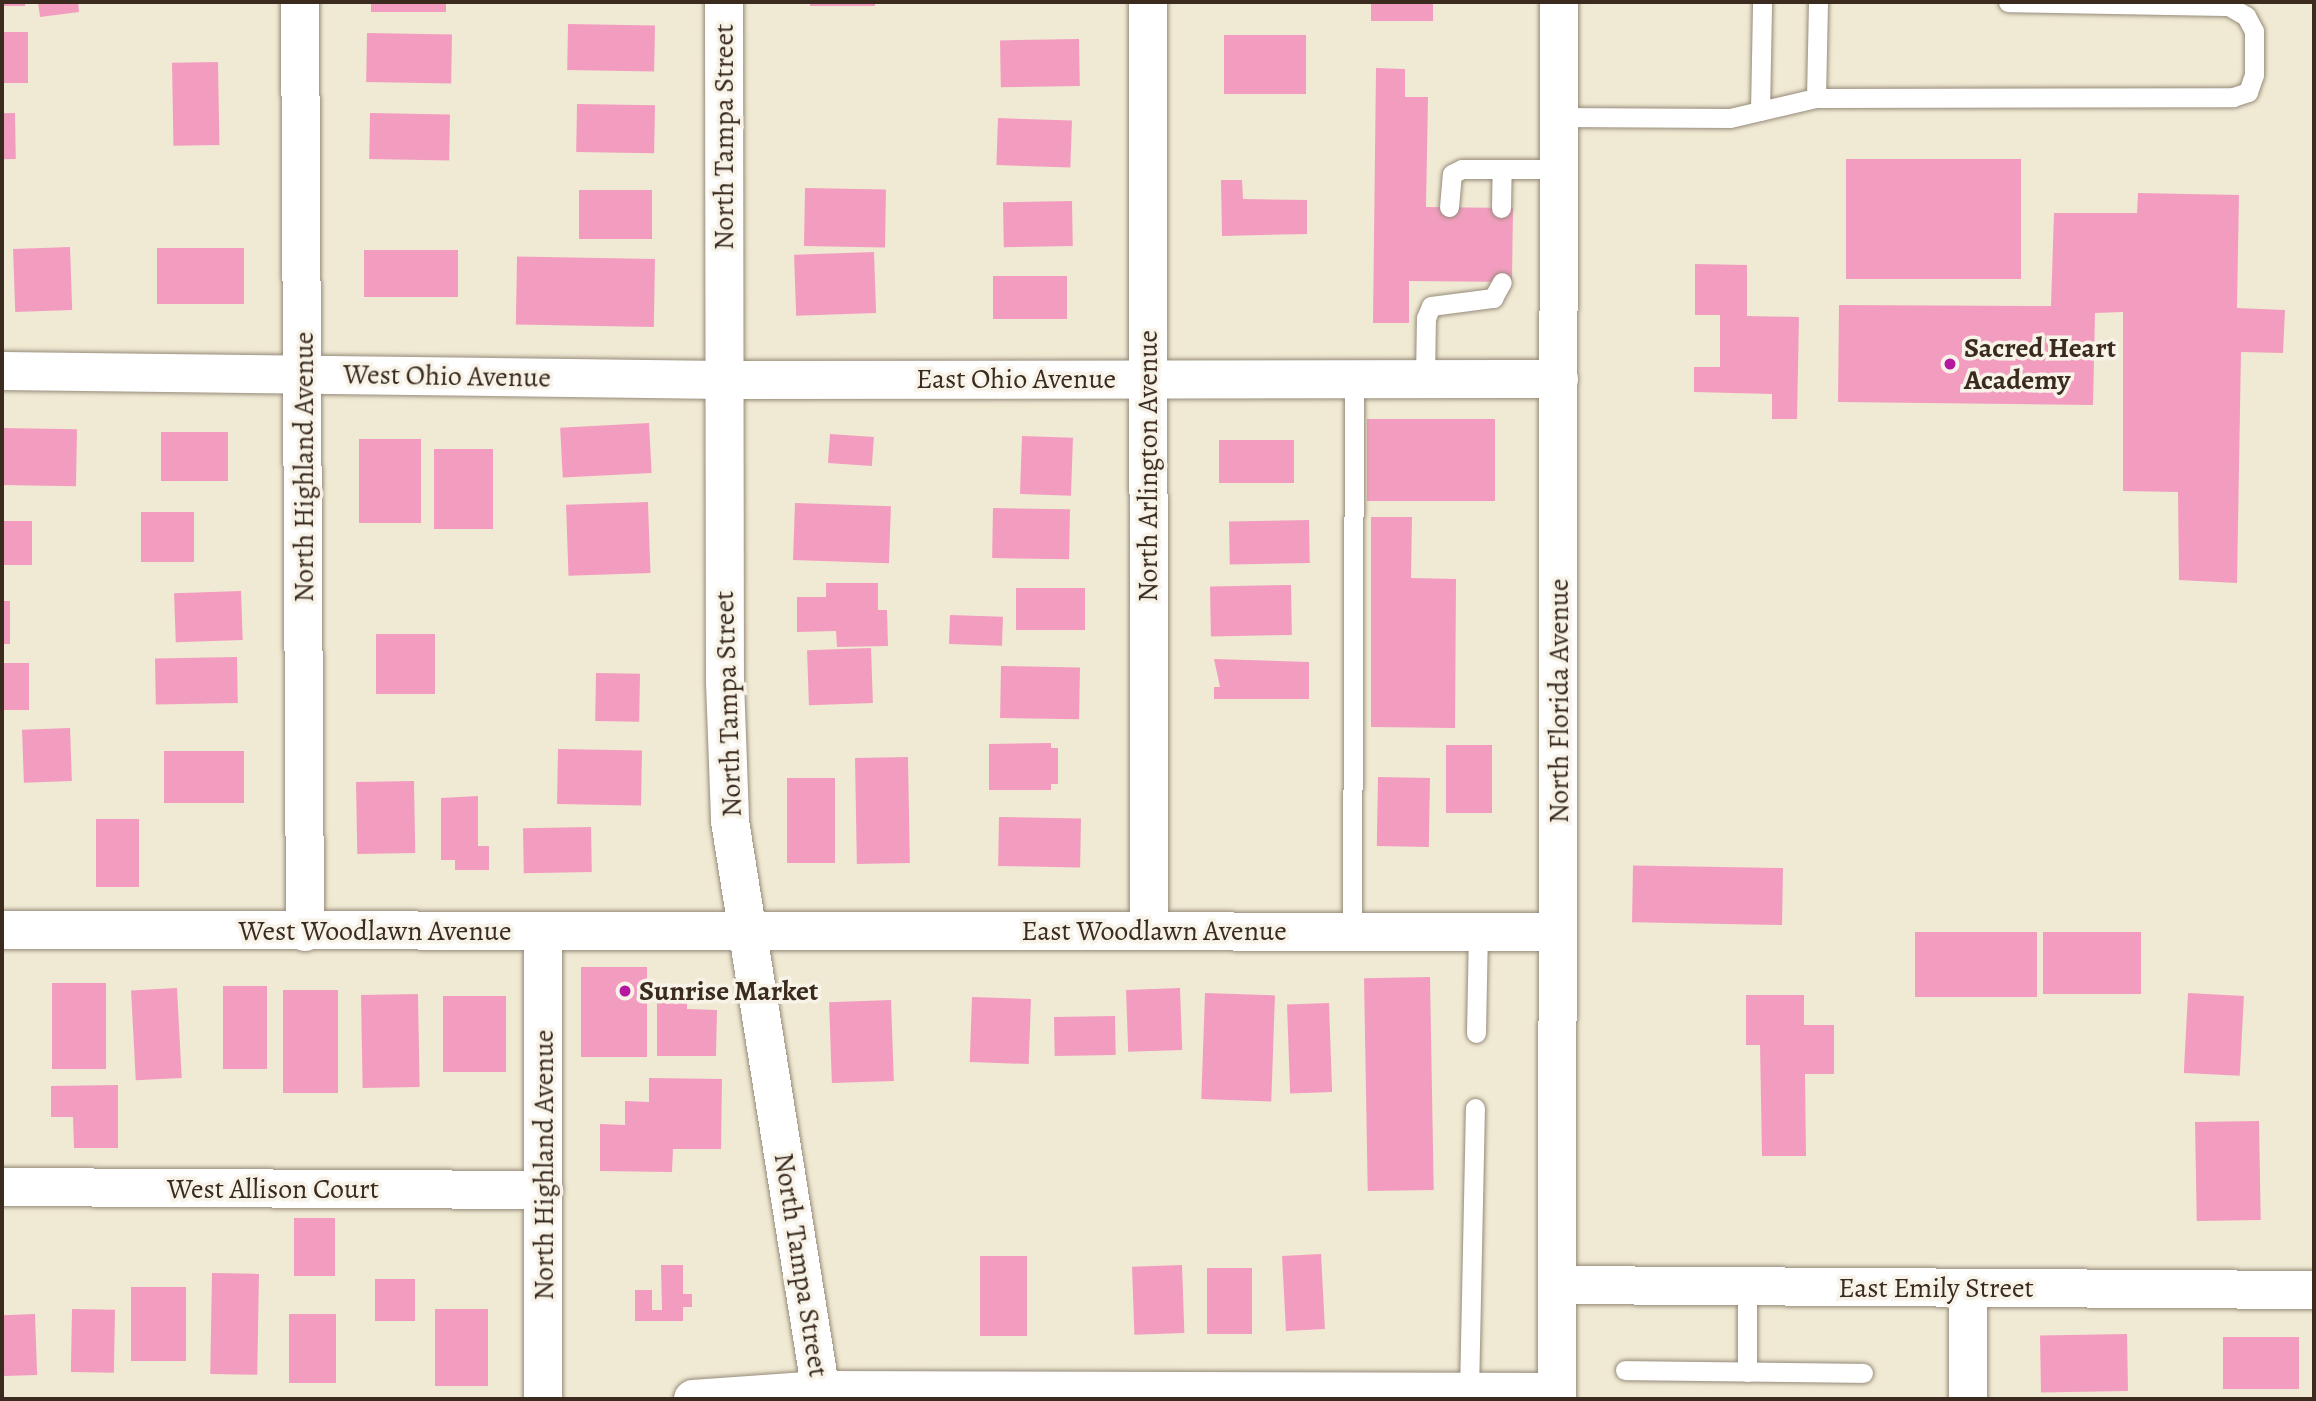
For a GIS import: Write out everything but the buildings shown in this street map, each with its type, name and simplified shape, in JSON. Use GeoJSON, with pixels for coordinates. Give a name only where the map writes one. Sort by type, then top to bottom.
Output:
{"type":"FeatureCollection","features":[{"type":"Feature","properties":{"kind":"street","name":"North Highland Avenue"},"geometry":{"type":"LineString","coordinates":[[300,2],[305,932]]}},
{"type":"Feature","properties":{"kind":"street","name":"North Tampa Street"},"geometry":{"type":"LineString","coordinates":[[724,2],[724,380],[730,821],[822,1395]]}},
{"type":"Feature","properties":{"kind":"street","name":"North Arlington Avenue"},"geometry":{"type":"LineString","coordinates":[[1149,2],[1149,931]]}},
{"type":"Feature","properties":{"kind":"street","name":"North Florida Avenue"},"geometry":{"type":"LineString","coordinates":[[1557,1396],[1559,2]]}},
{"type":"Feature","properties":{"kind":"street","name":"West Ohio Avenue"},"geometry":{"type":"LineString","coordinates":[[2,371],[724,380]]}},
{"type":"Feature","properties":{"kind":"street","name":"East Ohio Avenue"},"geometry":{"type":"LineString","coordinates":[[724,380],[1559,379]]}},
{"type":"Feature","properties":{"kind":"street","name":"West Woodlawn Avenue"},"geometry":{"type":"LineString","coordinates":[[2,930],[749,932]]}},
{"type":"Feature","properties":{"kind":"street","name":"North Highland Avenue"},"geometry":{"type":"LineString","coordinates":[[543,931],[543,1399]]}},
{"type":"Feature","properties":{"kind":"street","name":"East Woodlawn Avenue"},"geometry":{"type":"LineString","coordinates":[[749,932],[1558,932]]}},
{"type":"Feature","properties":{"kind":"street","name":"West Allison Court"},"geometry":{"type":"LineString","coordinates":[[2,1187],[544,1191]]}},
{"type":"Feature","properties":{"kind":"street","name":"East Emily Street"},"geometry":{"type":"LineString","coordinates":[[1558,1285],[2314,1290]]}},
{"type":"Feature","properties":{"kind":"street"},"geometry":{"type":"LineString","coordinates":[[1968,1288],[1968,1399]]}},
{"type":"Feature","properties":{"kind":"street"},"geometry":{"type":"LineString","coordinates":[[693,1399],[822,1395],[1339,1395],[1469,1392],[1557,1396]]}},
{"type":"Feature","properties":{"kind":"lane"},"geometry":{"type":"LineString","coordinates":[[1760,111],[1762,2]]}},
{"type":"Feature","properties":{"kind":"lane"},"geometry":{"type":"LineString","coordinates":[[1816,98],[1818,2]]}},
{"type":"Feature","properties":{"kind":"lane"},"geometry":{"type":"LineString","coordinates":[[1559,117],[1730,118],[1816,98],[2233,97],[2248,92],[2254,75],[2254,31],[2246,16],[2229,6],[2008,2]]}},
{"type":"Feature","properties":{"kind":"lane"},"geometry":{"type":"LineString","coordinates":[[1449,207],[1452,174],[1462,169],[1559,169]]}},
{"type":"Feature","properties":{"kind":"lane"},"geometry":{"type":"LineString","coordinates":[[1502,169],[1502,208]]}},
{"type":"Feature","properties":{"kind":"lane"},"geometry":{"type":"LineString","coordinates":[[1425,379],[1426,318],[1431,306],[1448,291],[1493,298],[1502,282]]}},
{"type":"Feature","properties":{"kind":"lane"},"geometry":{"type":"LineString","coordinates":[[1352,932],[1354,379]]}},
{"type":"Feature","properties":{"kind":"lane"},"geometry":{"type":"LineString","coordinates":[[1476,1033],[1478,932]]}},
{"type":"Feature","properties":{"kind":"lane"},"geometry":{"type":"LineString","coordinates":[[1469,1392],[1475,1108]]}},
{"type":"Feature","properties":{"kind":"lane"},"geometry":{"type":"LineString","coordinates":[[1747,1286],[1747,1372]]}},
{"type":"Feature","properties":{"kind":"lane"},"geometry":{"type":"LineString","coordinates":[[1625,1370],[1863,1373]]}},
{"type":"Feature","properties":{"kind":"place","name":"Sacred Heart Academy"},"geometry":{"type":"Point","coordinates":[1950,364]}},
{"type":"Feature","properties":{"kind":"place","name":"Sunrise Market"},"geometry":{"type":"Point","coordinates":[625,991]}}]}
